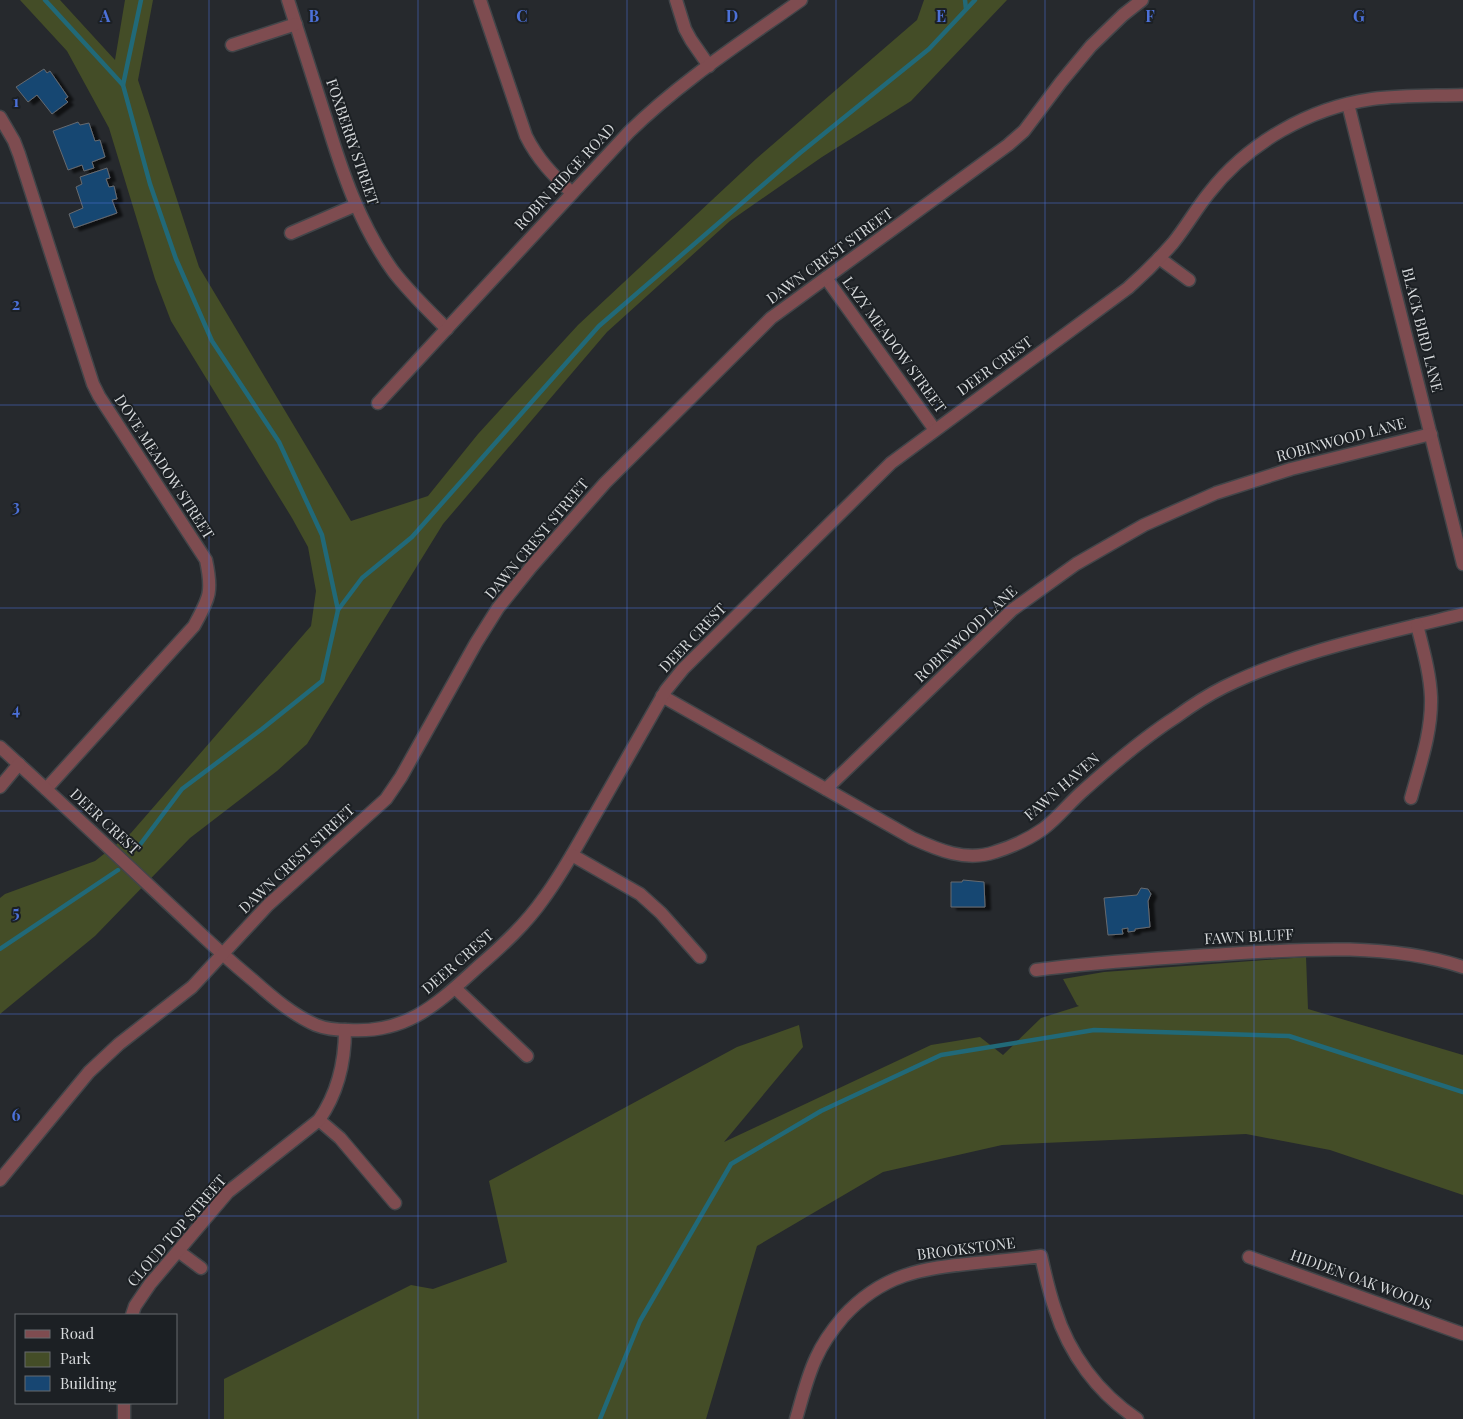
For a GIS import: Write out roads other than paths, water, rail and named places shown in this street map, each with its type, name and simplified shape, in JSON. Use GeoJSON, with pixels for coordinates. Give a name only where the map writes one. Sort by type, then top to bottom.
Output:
{"type":"FeatureCollection","features":[{"type":"Feature","properties":{"kind":"street","name":"FOXBERRY STREET"},"geometry":{"type":"LineString","coordinates":[[288,0],[342,170],[356,206],[375,244],[393,271],[413,296],[447,329]]}},
{"type":"Feature","properties":{"kind":"street"},"geometry":{"type":"LineString","coordinates":[[480,0],[526,136],[547,170],[572,193]]}},
{"type":"Feature","properties":{"kind":"street"},"geometry":{"type":"LineString","coordinates":[[676,0],[685,29],[709,66]]}},
{"type":"Feature","properties":{"kind":"street","name":"ROBIN RIDGE ROAD"},"geometry":{"type":"LineString","coordinates":[[378,403],[653,108],[800,0]]}},
{"type":"Feature","properties":{"kind":"street","name":"DAWN CREST STREET"},"geometry":{"type":"LineString","coordinates":[[0,1180],[89,1072],[119,1044],[192,987],[268,905],[386,799],[401,777],[476,643],[498,608],[531,567],[605,483],[771,318],[1000,151],[1024,131],[1091,46],[1123,15],[1142,0]]}},
{"type":"Feature","properties":{"kind":"street"},"geometry":{"type":"LineString","coordinates":[[232,45],[296,24]]}},
{"type":"Feature","properties":{"kind":"street","name":"DEER CREST"},"geometry":{"type":"LineString","coordinates":[[0,747],[222,954],[270,995],[291,1010],[316,1024],[345,1030],[377,1029],[409,1020],[421,1014],[455,988],[506,942],[528,918],[545,898],[662,696],[683,669],[891,463],[1128,288],[1174,242],[1209,193],[1227,173],[1269,138],[1317,114],[1348,104],[1398,96],[1463,95]]}},
{"type":"Feature","properties":{"kind":"street","name":"BLACK BIRD LANE"},"geometry":{"type":"LineString","coordinates":[[1348,104],[1463,564]]}},
{"type":"Feature","properties":{"kind":"street","name":"DOVE MEADOW STREET"},"geometry":{"type":"LineString","coordinates":[[0,118],[14,141],[98,396],[206,560],[210,579],[208,599],[194,626],[46,789]]}},
{"type":"Feature","properties":{"kind":"street"},"geometry":{"type":"LineString","coordinates":[[291,232],[356,206]]}},
{"type":"Feature","properties":{"kind":"street"},"geometry":{"type":"LineString","coordinates":[[1159,258],[1189,280]]}},
{"type":"Feature","properties":{"kind":"street","name":"LAZY MEADOW STREET"},"geometry":{"type":"LineString","coordinates":[[826,278],[935,430]]}},
{"type":"Feature","properties":{"kind":"street","name":"ROBINWOOD LANE"},"geometry":{"type":"LineString","coordinates":[[826,789],[1012,610],[1076,564],[1144,525],[1216,493],[1291,469],[1431,434]]}},
{"type":"Feature","properties":{"kind":"street","name":"FAWN HAVEN"},"geometry":{"type":"LineString","coordinates":[[662,696],[912,838],[935,849],[957,855],[970,856],[994,853],[1012,846],[1042,829],[1126,752],[1174,717],[1224,687],[1280,664],[1337,646],[1463,614]]}},
{"type":"Feature","properties":{"kind":"street"},"geometry":{"type":"LineString","coordinates":[[1411,798],[1424,753],[1431,714],[1429,678],[1417,625]]}},
{"type":"Feature","properties":{"kind":"street"},"geometry":{"type":"LineString","coordinates":[[0,787],[19,764]]}},
{"type":"Feature","properties":{"kind":"street"},"geometry":{"type":"LineString","coordinates":[[572,854],[640,894],[661,913],[700,957]]}},
{"type":"Feature","properties":{"kind":"street","name":"FAWN BLUFF"},"geometry":{"type":"LineString","coordinates":[[1036,970],[1129,960],[1320,950],[1381,951],[1443,961],[1463,967]]}},
{"type":"Feature","properties":{"kind":"street"},"geometry":{"type":"LineString","coordinates":[[455,988],[527,1056]]}},
{"type":"Feature","properties":{"kind":"street","name":"CLOUD TOP STREET"},"geometry":{"type":"LineString","coordinates":[[132,1314],[135,1306],[150,1284],[228,1192],[318,1120],[328,1106],[341,1070],[345,1030]]}},
{"type":"Feature","properties":{"kind":"street"},"geometry":{"type":"LineString","coordinates":[[318,1120],[340,1138],[394,1203]]}},
{"type":"Feature","properties":{"kind":"street"},"geometry":{"type":"LineString","coordinates":[[178,1251],[201,1268]]}},
{"type":"Feature","properties":{"kind":"street","name":"BROOKSTONE"},"geometry":{"type":"LineString","coordinates":[[796,1419],[815,1359],[822,1344],[832,1330],[866,1295],[895,1279],[927,1268],[1041,1256],[1055,1308],[1072,1348],[1096,1383],[1111,1399],[1137,1419]]}},
{"type":"Feature","properties":{"kind":"street","name":"HIDDEN OAK WOODS"},"geometry":{"type":"LineString","coordinates":[[1249,1258],[1463,1334]]}},
{"type":"Feature","properties":{"kind":"street"},"geometry":{"type":"LineString","coordinates":[[124,1404],[124,1419]]}},
{"type":"Feature","properties":{"kind":"waterway"},"geometry":{"type":"LineString","coordinates":[[45,0],[123,85],[150,184],[176,259],[212,341],[279,442],[322,535],[338,610],[322,681],[182,789],[139,846]]}},
{"type":"Feature","properties":{"kind":"waterway"},"geometry":{"type":"LineString","coordinates":[[123,85],[141,0]]}},
{"type":"Feature","properties":{"kind":"waterway"},"geometry":{"type":"LineString","coordinates":[[965,0],[966,9]]}},
{"type":"Feature","properties":{"kind":"waterway"},"geometry":{"type":"LineString","coordinates":[[338,610],[362,578],[412,537],[599,326],[800,153],[929,49],[975,0]]}},
{"type":"Feature","properties":{"kind":"waterway"},"geometry":{"type":"LineString","coordinates":[[0,949],[118,870]]}},
{"type":"Feature","properties":{"kind":"waterway"},"geometry":{"type":"LineString","coordinates":[[600,1419],[640,1321],[731,1164],[821,1111],[941,1055],[1094,1030],[1289,1036],[1463,1092]]}}]}
